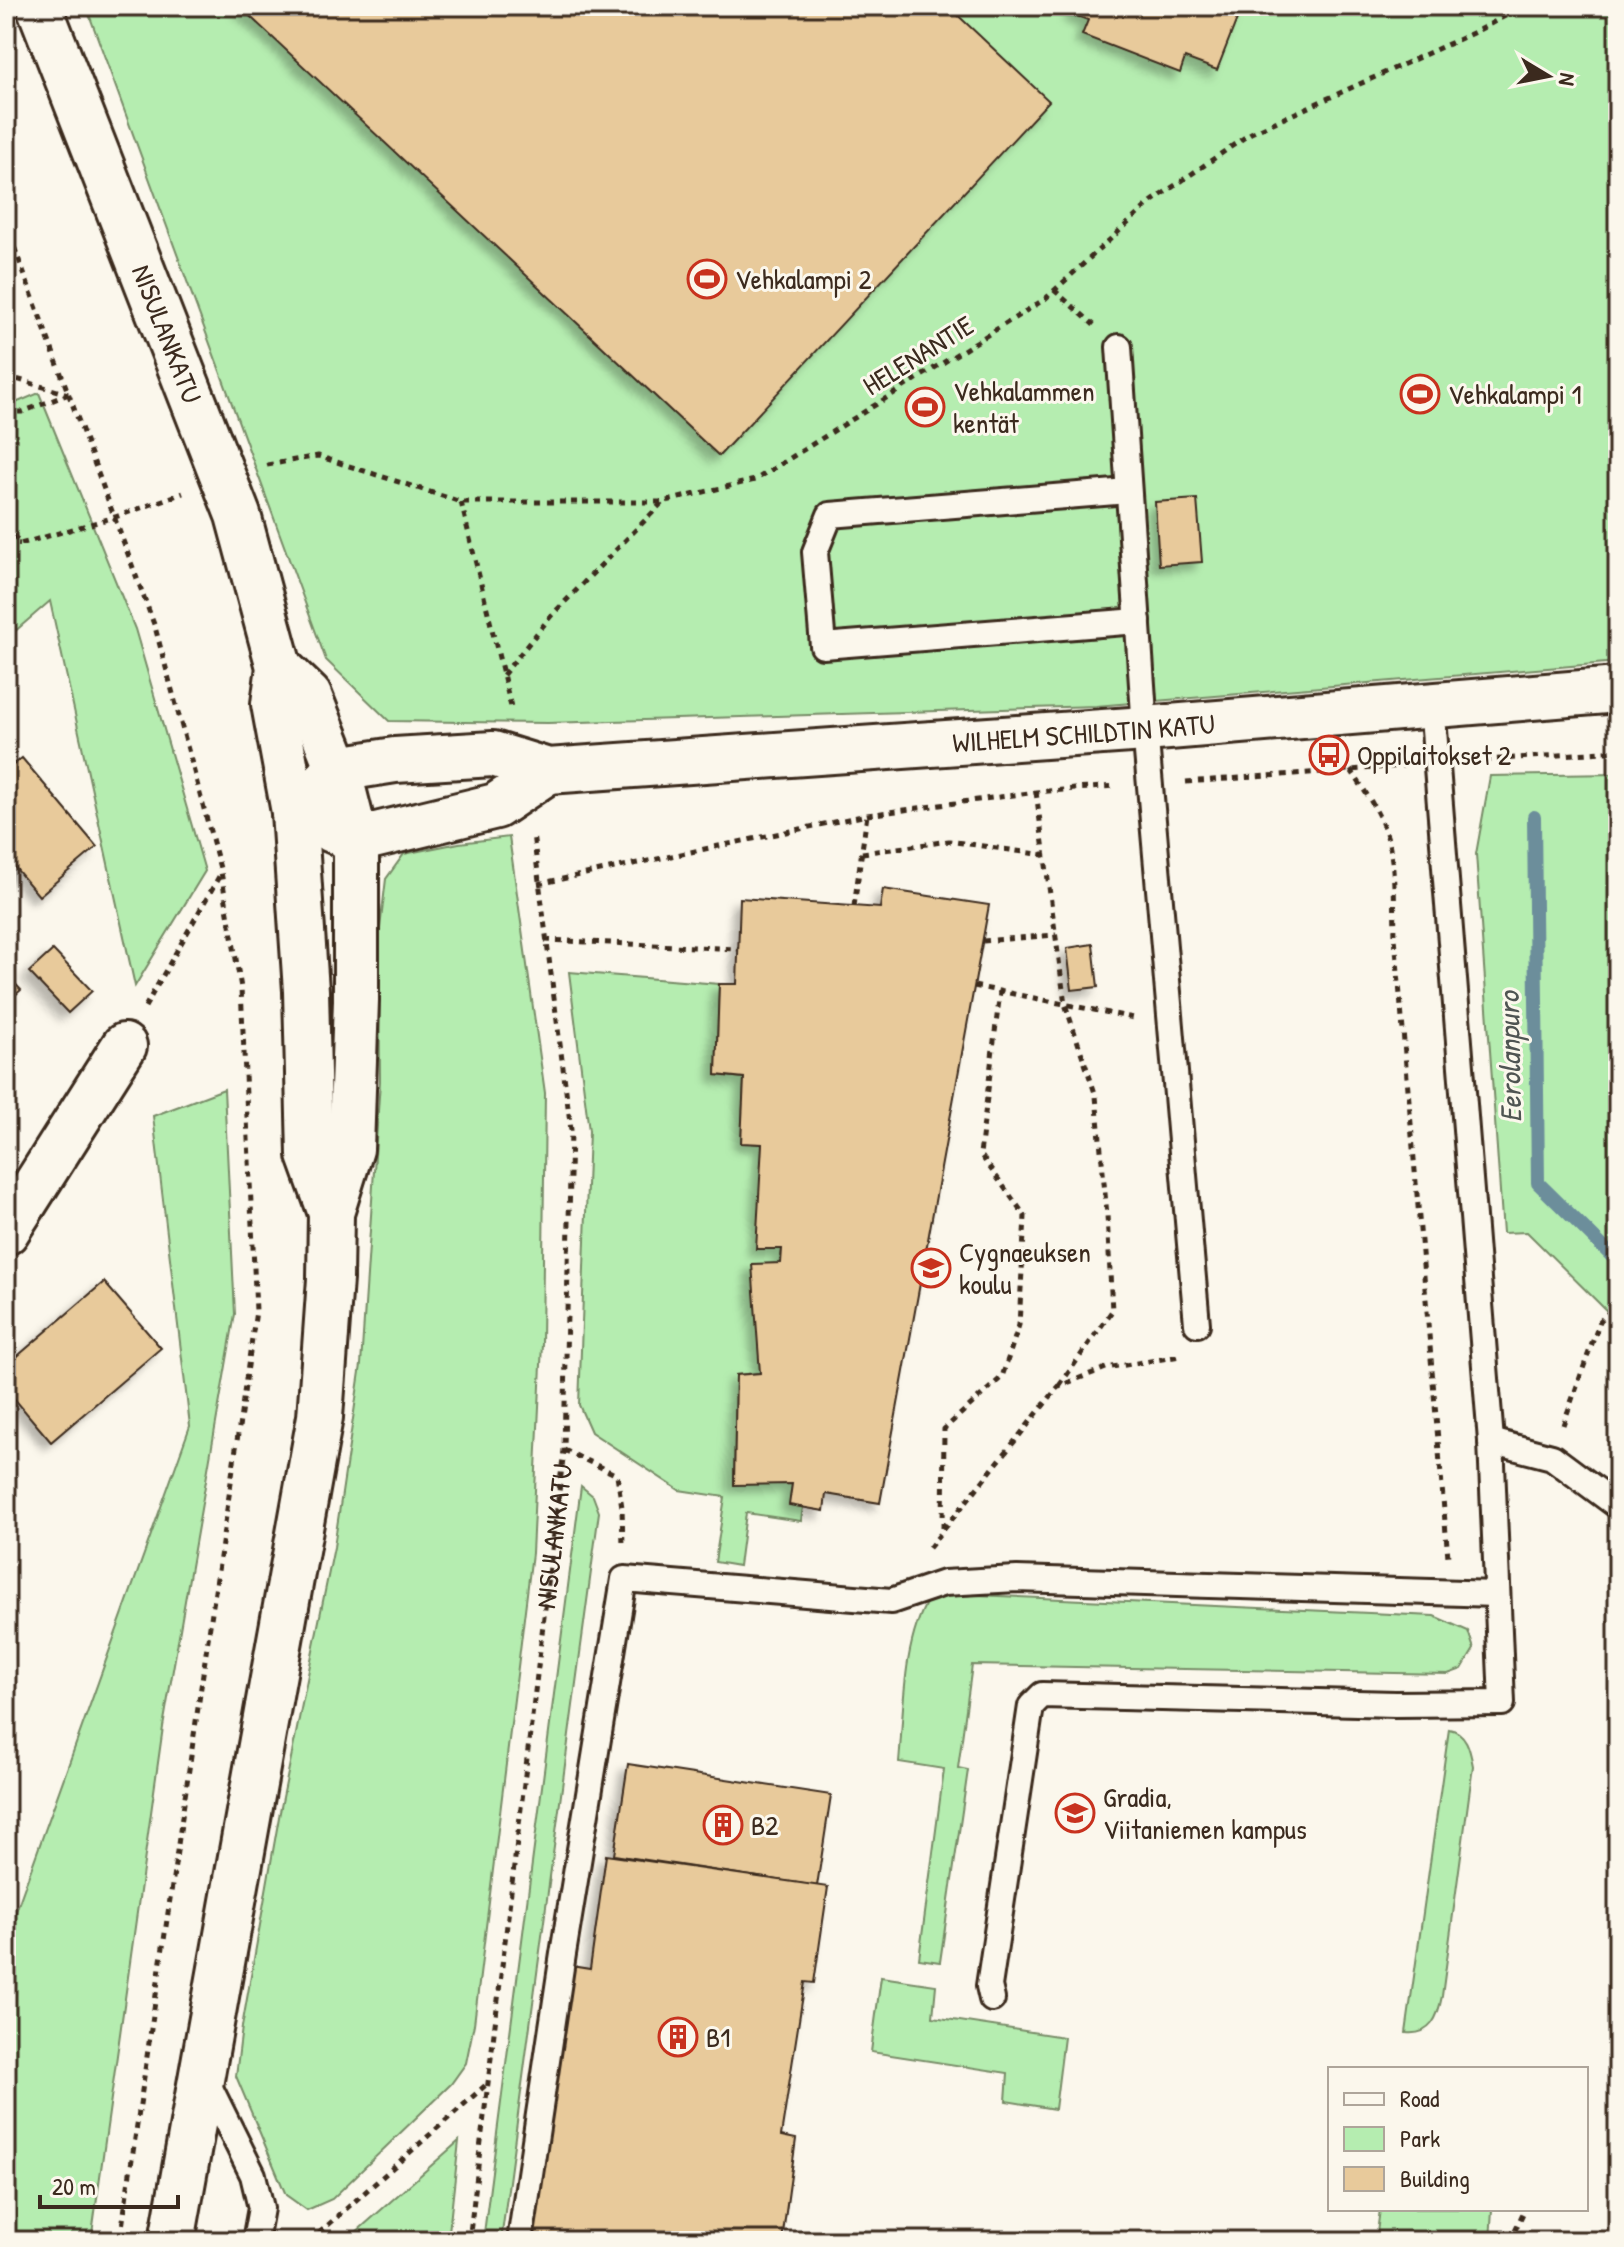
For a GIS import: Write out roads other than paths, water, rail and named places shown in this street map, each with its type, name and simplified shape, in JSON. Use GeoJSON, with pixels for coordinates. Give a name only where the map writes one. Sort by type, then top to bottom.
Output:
{"type":"FeatureCollection","features":[{"type":"Feature","properties":{"kind":"main road","name":"NISULANKATU"},"geometry":{"type":"LineString","coordinates":[[39,6],[238,515],[279,667],[274,704],[294,812],[306,991],[310,1155],[331,1213]]}},
{"type":"Feature","properties":{"kind":"main road","name":"NISULANKATU"},"geometry":{"type":"LineString","coordinates":[[172,2241],[320,1417],[330,1279],[331,1213],[351,1149],[356,1000],[356,840],[338,769],[309,696],[279,667]]}},
{"type":"Feature","properties":{"kind":"main road","name":"WILHELM SCHILDTIN KATU"},"geometry":{"type":"LineString","coordinates":[[338,769],[395,760],[493,754],[548,771],[1145,729],[1618,690]]}},
{"type":"Feature","properties":{"kind":"main road"},"geometry":{"type":"LineString","coordinates":[[338,769],[294,812],[356,840]]}},
{"type":"Feature","properties":{"kind":"main road","name":"WILHELM SCHILDTIN KATU"},"geometry":{"type":"LineString","coordinates":[[356,840],[496,806],[548,771]]}},
{"type":"Feature","properties":{"kind":"main road"},"geometry":{"type":"LineString","coordinates":[[6,1232],[124,1046]]}},
{"type":"Feature","properties":{"kind":"lane"},"geometry":{"type":"LineString","coordinates":[[1119,347],[1145,729],[1197,1324]]}},
{"type":"Feature","properties":{"kind":"lane"},"geometry":{"type":"LineString","coordinates":[[1128,491],[830,515],[815,552],[823,646],[1138,621]]}},
{"type":"Feature","properties":{"kind":"lane"},"geometry":{"type":"LineString","coordinates":[[992,1999],[989,1986],[1031,1706],[1042,1695],[1395,1704],[1502,1703],[1491,1441],[1432,705]]}},
{"type":"Feature","properties":{"kind":"lane"},"geometry":{"type":"LineString","coordinates":[[1491,1441],[1552,1457],[1618,1506]]}},
{"type":"Feature","properties":{"kind":"lane"},"geometry":{"type":"LineString","coordinates":[[520,2241],[624,1579],[891,1601],[944,1583],[1017,1579],[1496,1594]]}},
{"type":"Feature","properties":{"kind":"lane"},"geometry":{"type":"LineString","coordinates":[[203,2075],[253,2175],[261,2208],[255,2241]]}},
{"type":"Feature","properties":{"kind":"waterway","name":"Eerolanpuro"},"geometry":{"type":"LineString","coordinates":[[1534,817],[1538,1183],[1618,1262]]}},
{"type":"Feature","properties":{"kind":"place","name":"Vehkalampi 2"},"geometry":{"type":"Point","coordinates":[707,279]}},
{"type":"Feature","properties":{"kind":"place","name":"Vehkalampi 1"},"geometry":{"type":"Point","coordinates":[1420,394]}},
{"type":"Feature","properties":{"kind":"place","name":"Vehkalammen kentät"},"geometry":{"type":"Point","coordinates":[925,407]}},
{"type":"Feature","properties":{"kind":"place","name":"Oppilaitokset 2"},"geometry":{"type":"Point","coordinates":[1329,755]}},
{"type":"Feature","properties":{"kind":"place","name":"Cygnaeuksen koulu"},"geometry":{"type":"Point","coordinates":[931,1268]}},
{"type":"Feature","properties":{"kind":"place","name":"Gradia, Viitaniemen kampus"},"geometry":{"type":"Point","coordinates":[1075,1813]}},
{"type":"Feature","properties":{"kind":"place","name":"B2"},"geometry":{"type":"Point","coordinates":[723,1825]}},
{"type":"Feature","properties":{"kind":"place","name":"B1"},"geometry":{"type":"Point","coordinates":[678,2037]}}]}
